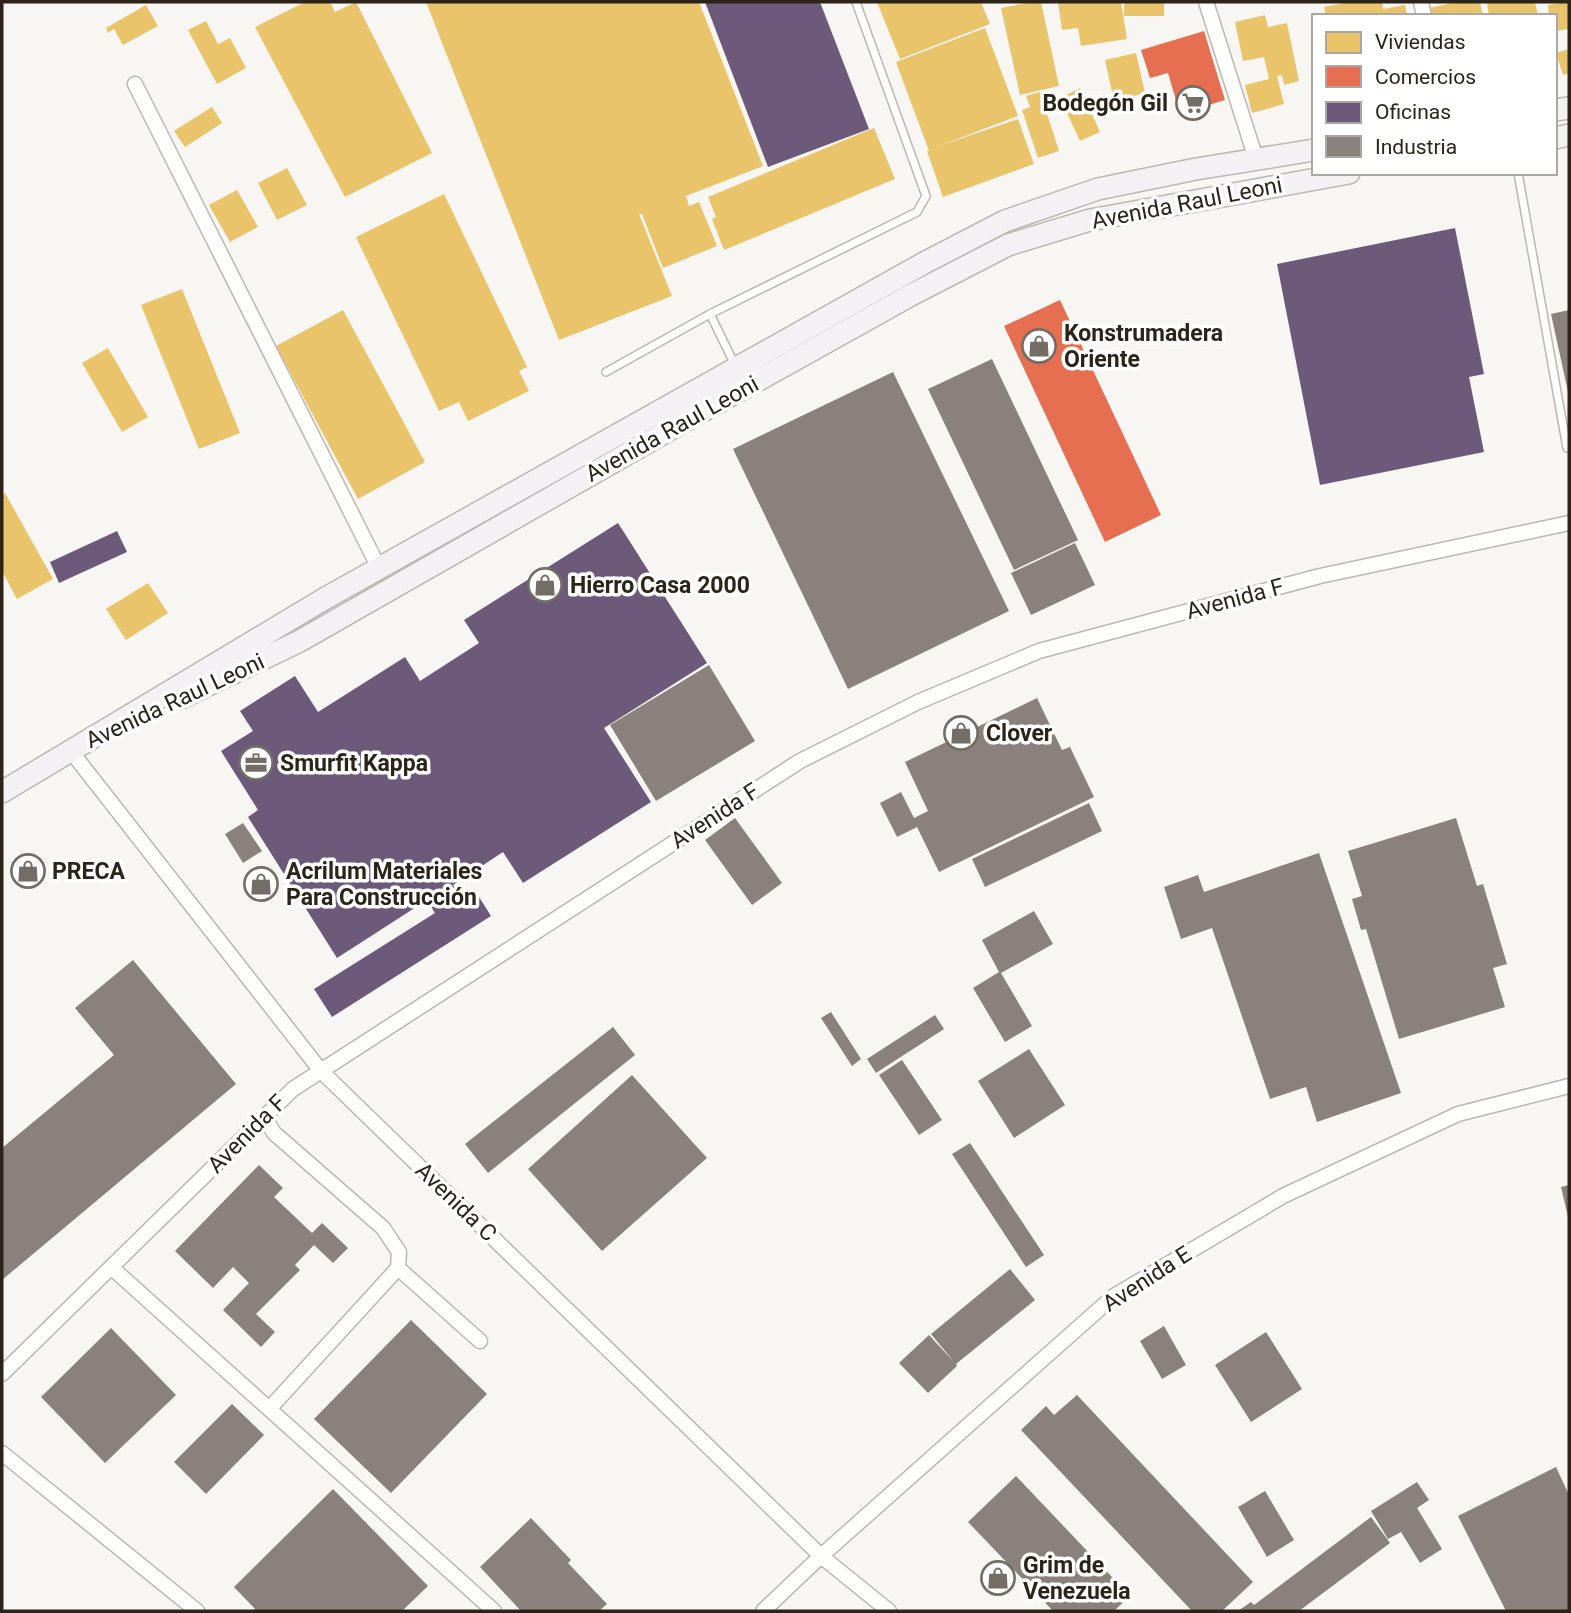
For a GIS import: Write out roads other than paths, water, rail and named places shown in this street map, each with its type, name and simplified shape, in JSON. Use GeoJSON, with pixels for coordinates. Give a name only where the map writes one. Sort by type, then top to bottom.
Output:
{"type":"FeatureCollection","features":[{"type":"Feature","properties":{"kind":"main road","name":"Avenida Raul Leoni"},"geometry":{"type":"LineString","coordinates":[[70,750],[379,568],[924,263],[1005,221],[1098,189],[1312,150]]}},
{"type":"Feature","properties":{"kind":"main road","name":"Avenida Raul Leoni"},"geometry":{"type":"LineString","coordinates":[[70,750],[298,642],[690,418],[899,302],[1008,246],[1090,220],[1338,175]]}},
{"type":"Feature","properties":{"kind":"main road"},"geometry":{"type":"LineString","coordinates":[[2,792],[70,750]]}},
{"type":"Feature","properties":{"kind":"street"},"geometry":{"type":"LineString","coordinates":[[1206,2],[1256,159]]}},
{"type":"Feature","properties":{"kind":"street"},"geometry":{"type":"LineString","coordinates":[[135,84],[379,568]]}},
{"type":"Feature","properties":{"kind":"street","name":"Avenida F"},"geometry":{"type":"LineString","coordinates":[[2,1374],[293,1089],[800,761],[918,702],[1039,651],[1320,576],[1569,523]]}},
{"type":"Feature","properties":{"kind":"street","name":"Avenida C"},"geometry":{"type":"LineString","coordinates":[[70,750],[321,1071],[821,1556],[889,1611]]}},
{"type":"Feature","properties":{"kind":"street","name":"Avenida E"},"geometry":{"type":"LineString","coordinates":[[763,1611],[821,1556],[1114,1296],[1283,1196],[1458,1114],[1569,1086]]}},
{"type":"Feature","properties":{"kind":"street"},"geometry":{"type":"LineString","coordinates":[[265,1118],[274,1133],[383,1228],[399,1252],[398,1268],[270,1408]]}},
{"type":"Feature","properties":{"kind":"street"},"geometry":{"type":"LineString","coordinates":[[111,1267],[494,1611]]}},
{"type":"Feature","properties":{"kind":"street"},"geometry":{"type":"LineString","coordinates":[[398,1268],[480,1340]]}},
{"type":"Feature","properties":{"kind":"street"},"geometry":{"type":"LineString","coordinates":[[2,1453],[197,1611]]}},
{"type":"Feature","properties":{"kind":"lane"},"geometry":{"type":"LineString","coordinates":[[606,372],[710,314],[917,212],[926,196],[856,2]]}},
{"type":"Feature","properties":{"kind":"lane"},"geometry":{"type":"LineString","coordinates":[[1518,175],[1567,448]]}},
{"type":"Feature","properties":{"kind":"lane"},"geometry":{"type":"LineString","coordinates":[[710,314],[737,368]]}},
{"type":"Feature","properties":{"kind":"place","name":"Bodegón Gil"},"geometry":{"type":"Point","coordinates":[1193,103]}},
{"type":"Feature","properties":{"kind":"place","name":"Konstrumadera Oriente"},"geometry":{"type":"Point","coordinates":[1039,346]}},
{"type":"Feature","properties":{"kind":"place","name":"Hierro Casa 2000"},"geometry":{"type":"Point","coordinates":[545,585]}},
{"type":"Feature","properties":{"kind":"place","name":"Clover"},"geometry":{"type":"Point","coordinates":[961,733]}},
{"type":"Feature","properties":{"kind":"place","name":"Smurfit Kappa"},"geometry":{"type":"Point","coordinates":[256,763]}},
{"type":"Feature","properties":{"kind":"place","name":"PRECA"},"geometry":{"type":"Point","coordinates":[28,871]}},
{"type":"Feature","properties":{"kind":"place","name":"Acrilum Materiales Para Construcción"},"geometry":{"type":"Point","coordinates":[261,884]}},
{"type":"Feature","properties":{"kind":"place","name":"Grim de Venezuela"},"geometry":{"type":"Point","coordinates":[998,1578]}}]}
